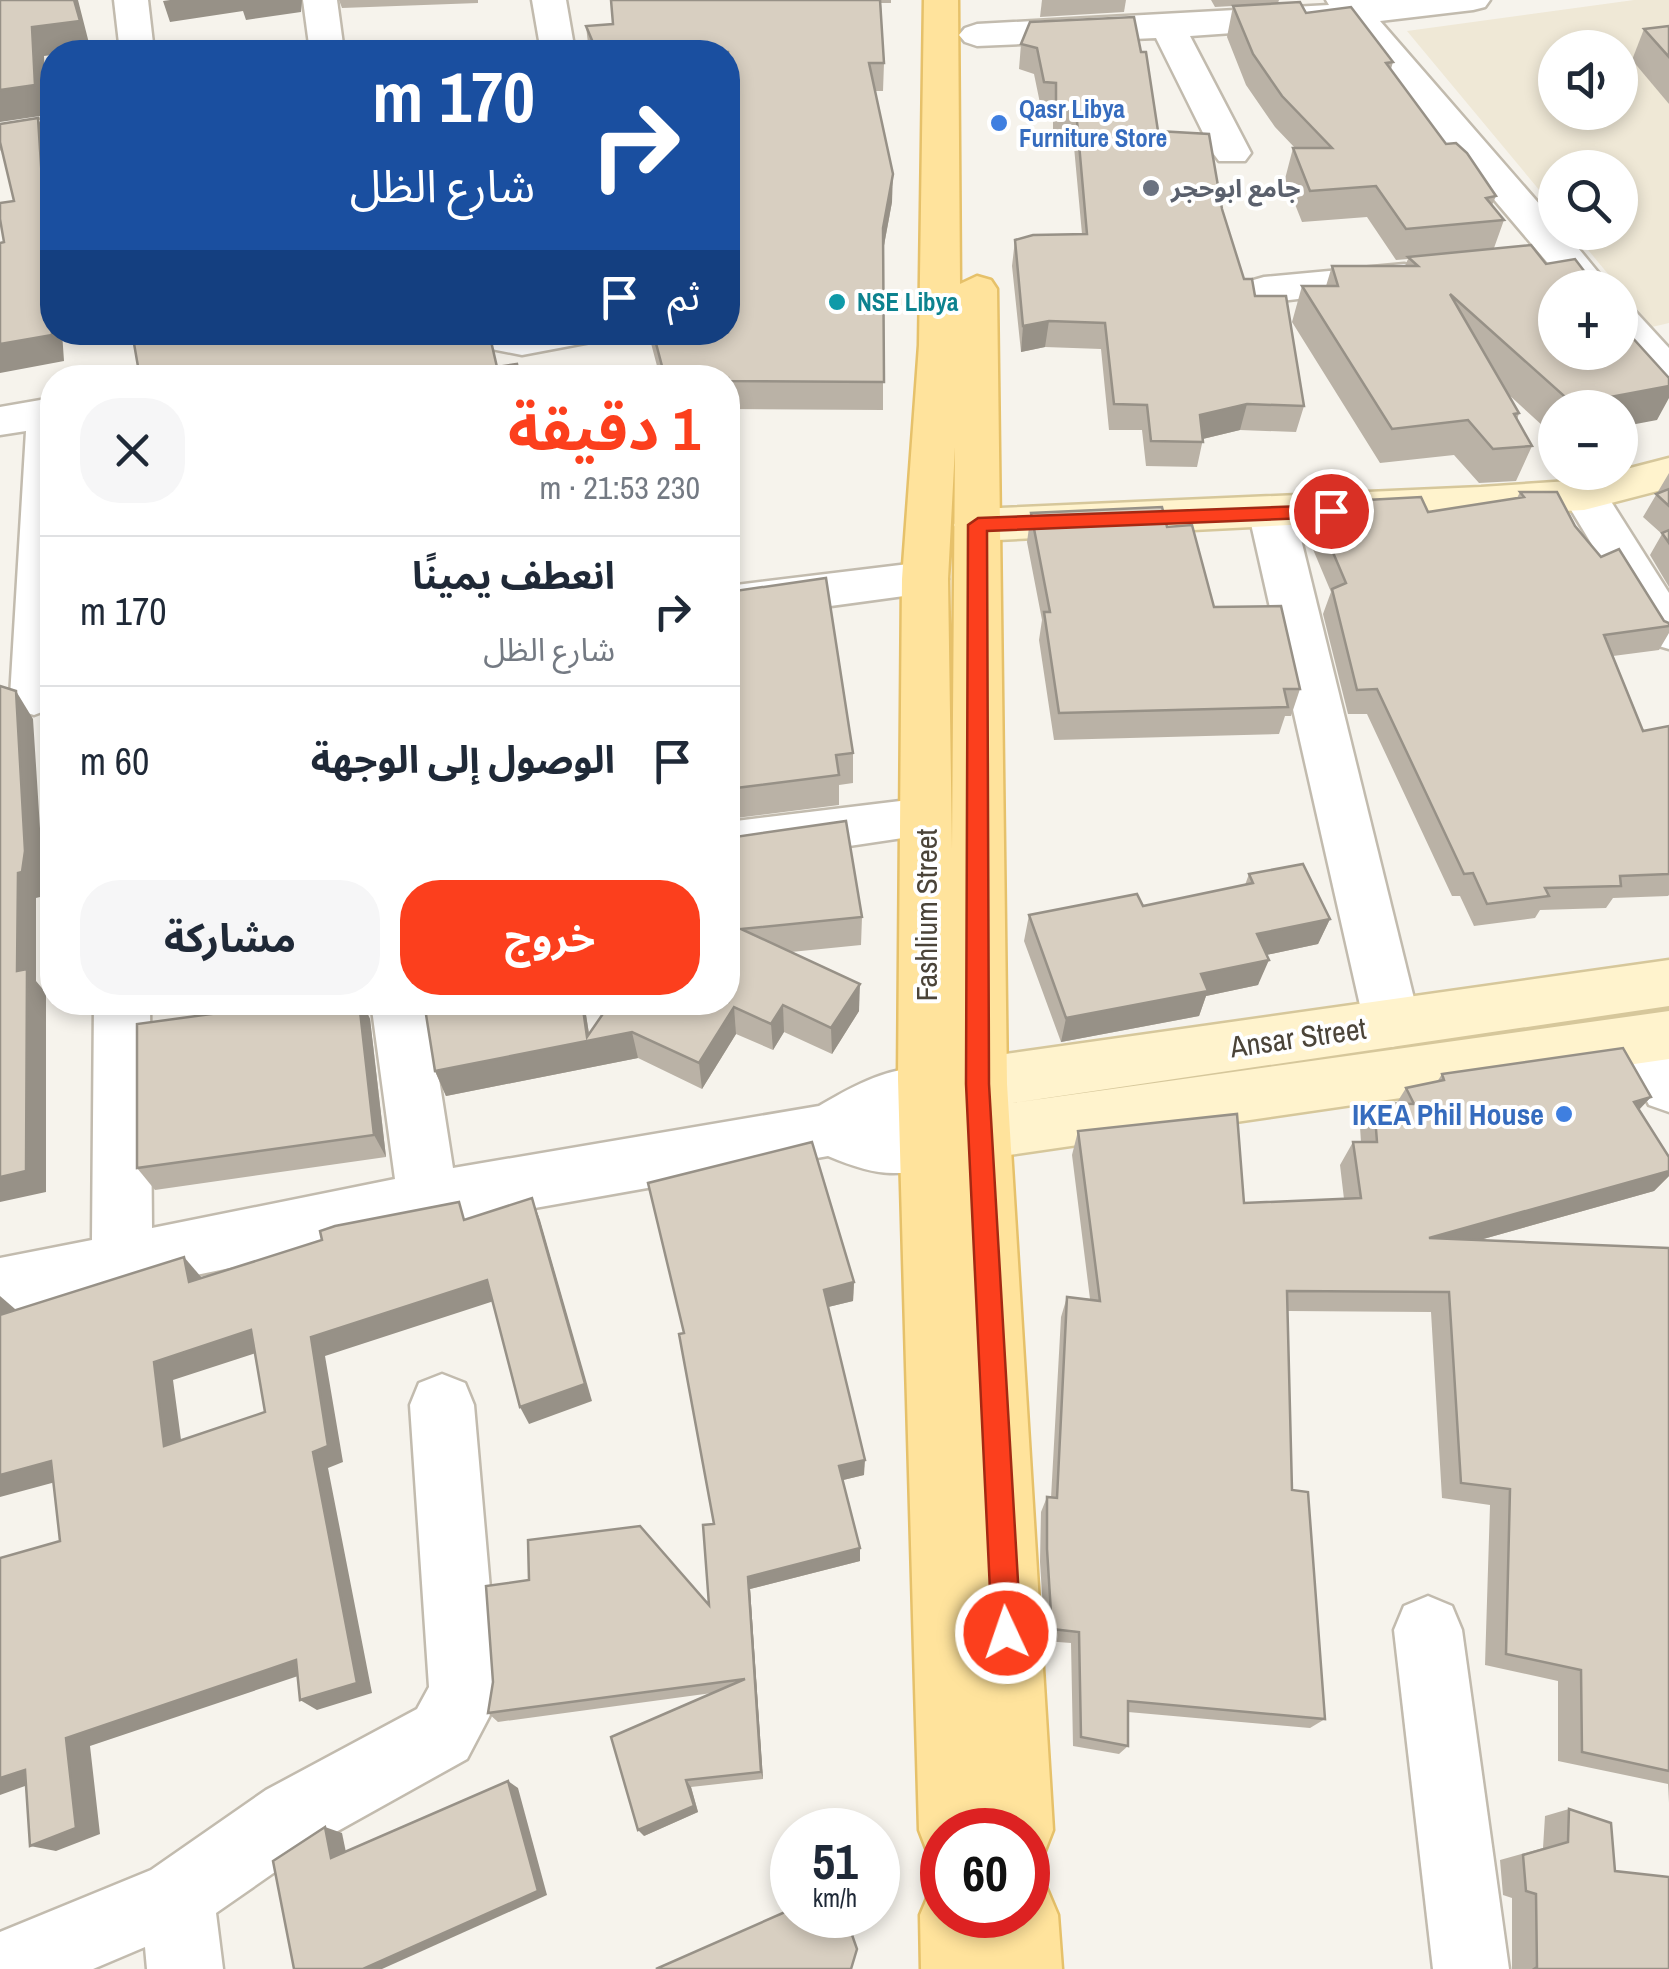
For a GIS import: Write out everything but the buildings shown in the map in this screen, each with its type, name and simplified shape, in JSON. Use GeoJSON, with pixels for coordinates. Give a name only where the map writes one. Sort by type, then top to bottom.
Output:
{"type":"FeatureCollection","features":[{"type":"Feature","properties":{"kind":"main road","name":"Fashlium Street"},"geometry":{"type":"LineString","coordinates":[[955,1808],[954,1112],[978,525],[966,12]]}},
{"type":"Feature","properties":{"kind":"main road","name":"Fashlium Street"},"geometry":{"type":"LineString","coordinates":[[966,12],[925,579],[925,818],[1014,1808]]}},
{"type":"Feature","properties":{"kind":"main road"},"geometry":{"type":"LineString","coordinates":[[978,525],[1272,514],[1584,495],[1669,473]]}},
{"type":"Feature","properties":{"kind":"main road","name":"Ansar Street"},"geometry":{"type":"LineString","coordinates":[[954,1112],[1392,1023],[1669,982]]}},
{"type":"Feature","properties":{"kind":"main road","name":"Ansar Street"},"geometry":{"type":"LineString","coordinates":[[954,1112],[1660,1054]]}},
{"type":"Feature","properties":{"kind":"main road"},"geometry":{"type":"LineString","coordinates":[[957,1938],[958,1969]]}},
{"type":"Feature","properties":{"kind":"main road"},"geometry":{"type":"LineString","coordinates":[[1022,1938],[1024,1969]]}},
{"type":"Feature","properties":{"kind":"street"},"geometry":{"type":"LineString","coordinates":[[131,0],[136,40]]}},
{"type":"Feature","properties":{"kind":"street"},"geometry":{"type":"LineString","coordinates":[[320,0],[325,40]]}},
{"type":"Feature","properties":{"kind":"street"},"geometry":{"type":"LineString","coordinates":[[549,0],[556,40]]}},
{"type":"Feature","properties":{"kind":"street"},"geometry":{"type":"LineString","coordinates":[[966,12],[1169,29],[1349,8],[1472,0]]}},
{"type":"Feature","properties":{"kind":"street"},"geometry":{"type":"LineString","coordinates":[[1349,8],[1562,270]]}},
{"type":"Feature","properties":{"kind":"street"},"geometry":{"type":"LineString","coordinates":[[1169,29],[1232,152]]}},
{"type":"Feature","properties":{"kind":"street"},"geometry":{"type":"LineString","coordinates":[[1,140],[40,132]]}},
{"type":"Feature","properties":{"kind":"street"},"geometry":{"type":"LineString","coordinates":[[1264,290],[1434,273]]}},
{"type":"Feature","properties":{"kind":"street"},"geometry":{"type":"LineString","coordinates":[[1638,340],[1669,374]]}},
{"type":"Feature","properties":{"kind":"street"},"geometry":{"type":"LineString","coordinates":[[500,345],[544,360]]}},
{"type":"Feature","properties":{"kind":"street"},"geometry":{"type":"LineString","coordinates":[[0,422],[40,414]]}},
{"type":"Feature","properties":{"kind":"street"},"geometry":{"type":"LineString","coordinates":[[1584,495],[1669,632]]}},
{"type":"Feature","properties":{"kind":"street"},"geometry":{"type":"LineString","coordinates":[[1272,514],[1392,1023]]}},
{"type":"Feature","properties":{"kind":"street"},"geometry":{"type":"LineString","coordinates":[[29,697],[40,554]]}},
{"type":"Feature","properties":{"kind":"street"},"geometry":{"type":"LineString","coordinates":[[740,602],[925,579]]}},
{"type":"Feature","properties":{"kind":"street"},"geometry":{"type":"LineString","coordinates":[[740,841],[925,818]]}},
{"type":"Feature","properties":{"kind":"street"},"geometry":{"type":"LineString","coordinates":[[122,1015],[122,1266]]}},
{"type":"Feature","properties":{"kind":"street"},"geometry":{"type":"LineString","coordinates":[[401,1015],[428,1200]]}},
{"type":"Feature","properties":{"kind":"street"},"geometry":{"type":"LineString","coordinates":[[0,1287],[122,1266],[428,1200],[830,1130],[876,1149],[954,1112]]}},
{"type":"Feature","properties":{"kind":"street"},"geometry":{"type":"LineString","coordinates":[[2,1969],[177,1896],[292,1816],[442,1734],[464,1692],[442,1405]]}},
{"type":"Feature","properties":{"kind":"street"},"geometry":{"type":"LineString","coordinates":[[1428,1630],[1471,1969]]}},
{"type":"Feature","properties":{"kind":"street"},"geometry":{"type":"LineString","coordinates":[[177,1896],[185,1969]]}},
{"type":"Feature","properties":{"kind":"shaded area"},"geometry":{"type":"Polygon","coordinates":[[[1634,0],[1669,0],[1669,323],[1652,327],[1638,310],[1638,270],[1605,270],[1588,250],[1638,250],[1638,150],[1538,150],[1538,189],[1407,31],[1634,0]]]}},
{"type":"Feature","properties":{"kind":"place","name":"Qasr Libya Furniture Store"},"geometry":{"type":"Point","coordinates":[999,123]}},
{"type":"Feature","properties":{"kind":"place","name":"جامع ابوحجر"},"geometry":{"type":"Point","coordinates":[1151,188]}},
{"type":"Feature","properties":{"kind":"place","name":"NSE Libya"},"geometry":{"type":"Point","coordinates":[837,302]}},
{"type":"Feature","properties":{"kind":"place","name":"IKEA Phil House"},"geometry":{"type":"Point","coordinates":[1564,1114]}},
{"type":"Feature","properties":{"kind":"route"},"geometry":{"type":"LineString","coordinates":[[1006,1633],[978,1084],[978,525],[1331,511]]}}]}
